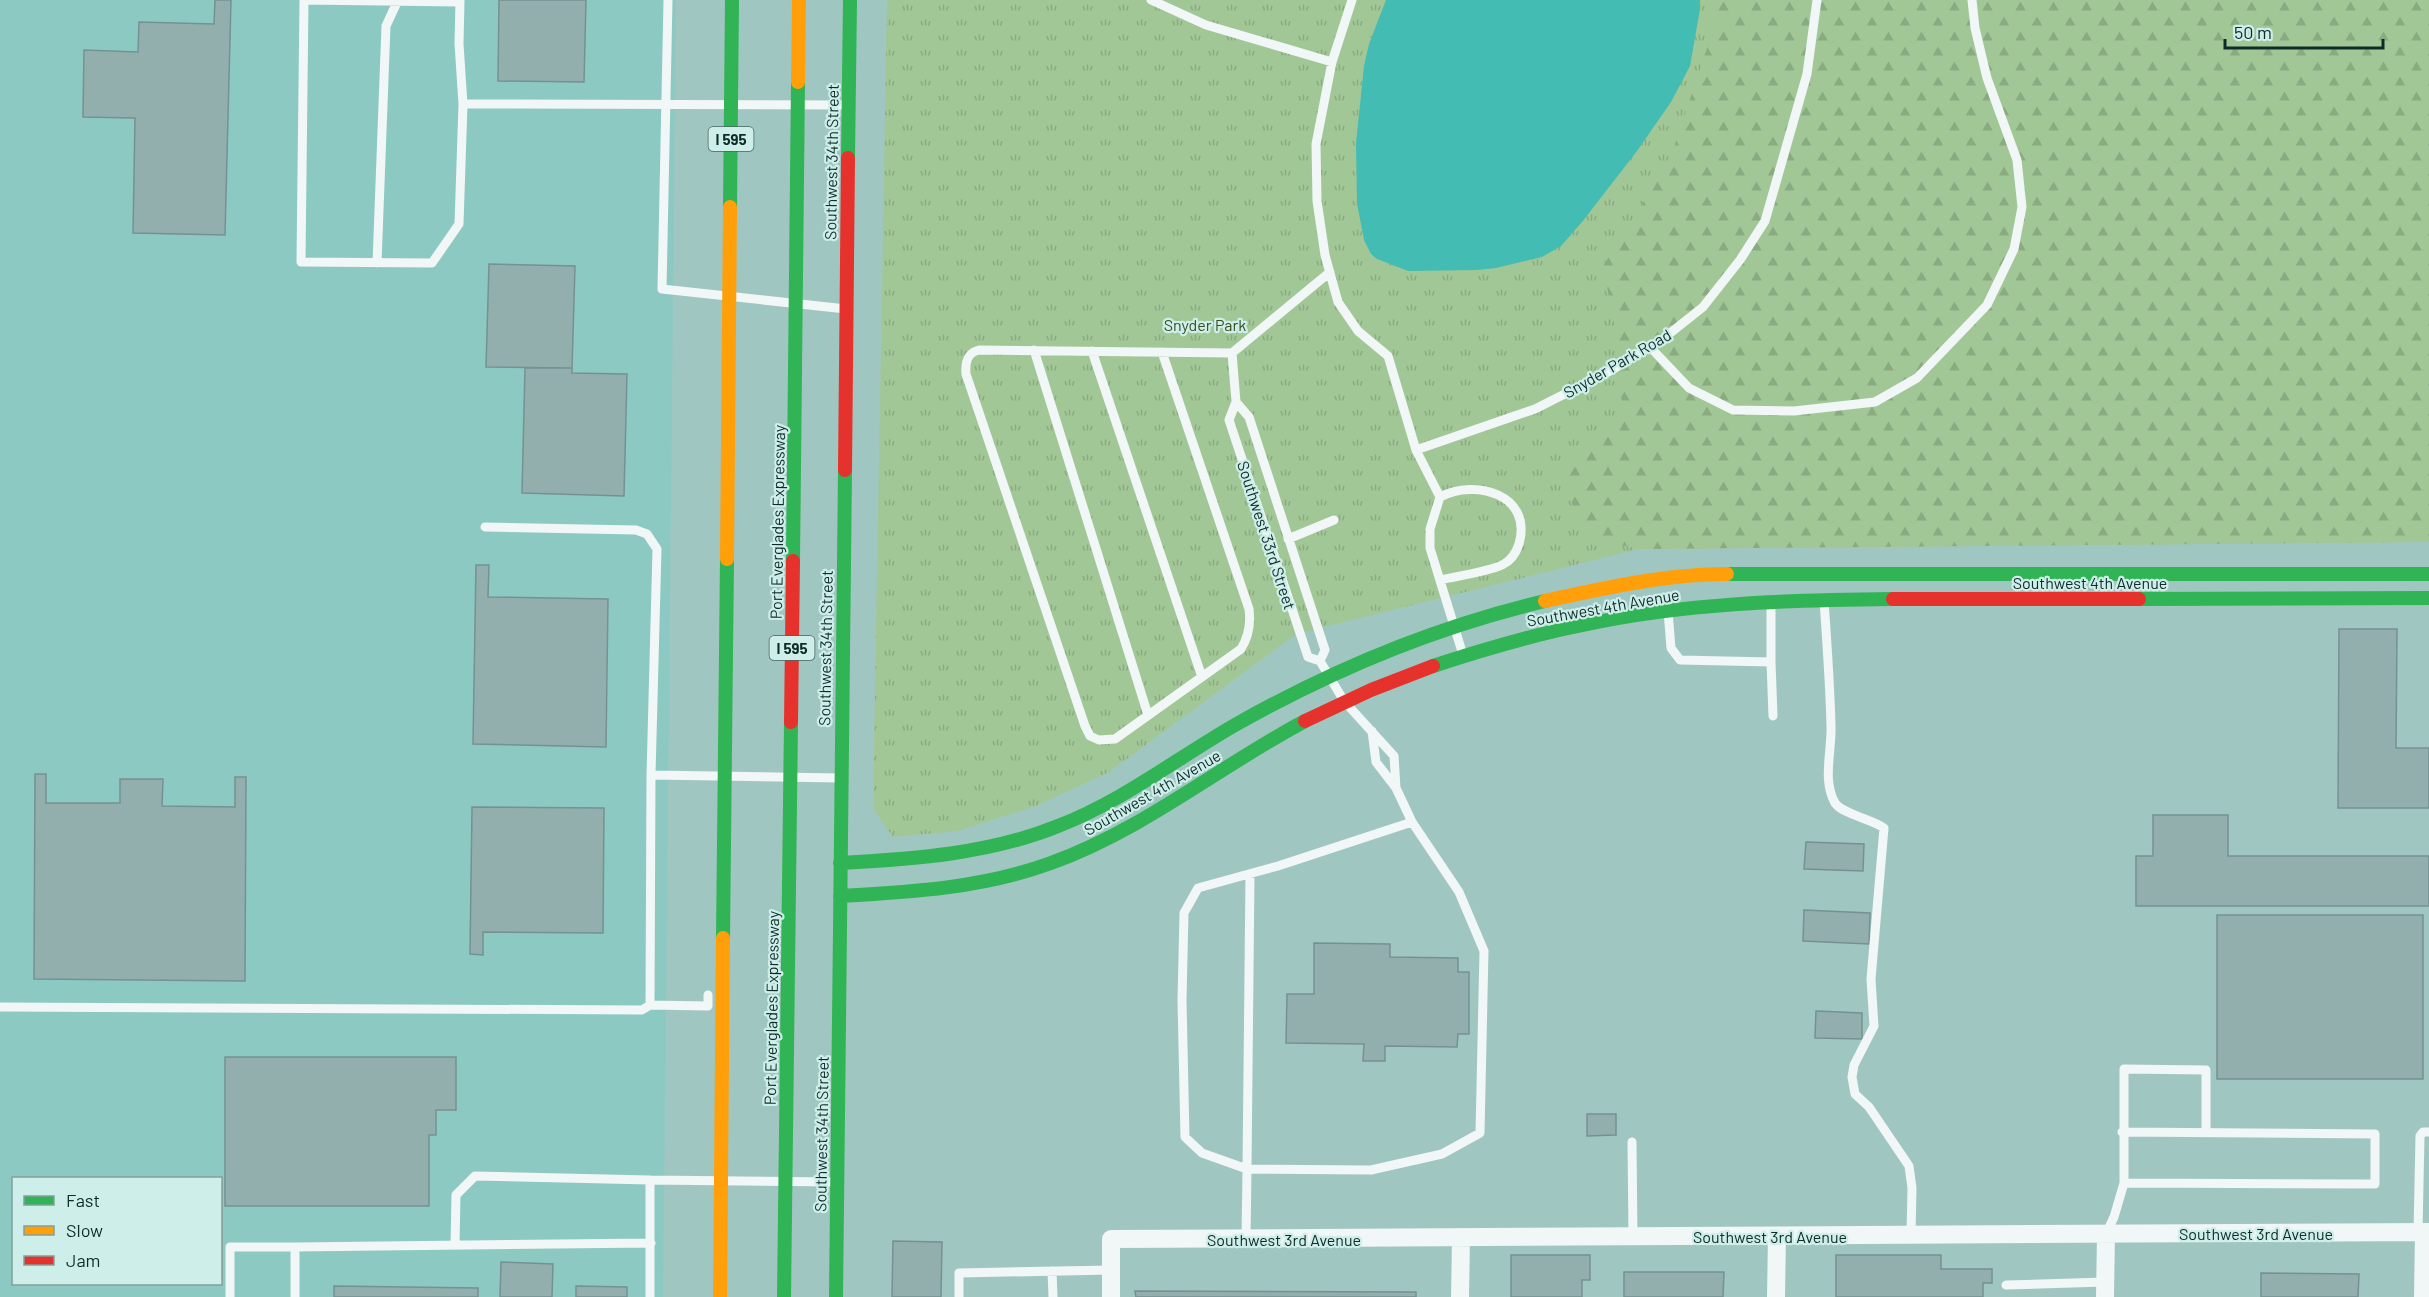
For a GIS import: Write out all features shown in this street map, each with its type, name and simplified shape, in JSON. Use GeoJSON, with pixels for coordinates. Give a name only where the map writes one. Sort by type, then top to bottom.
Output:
{"type":"FeatureCollection","features":[{"type":"Feature","properties":{"kind":"main road","name":"I 595"},"geometry":{"type":"LineString","coordinates":[[720,1297],[732,0]]}},
{"type":"Feature","properties":{"kind":"main road","name":"Port Everglades Expressway"},"geometry":{"type":"LineString","coordinates":[[784,1297],[800,0]]}},
{"type":"Feature","properties":{"kind":"main road","name":"Southwest 34th Street"},"geometry":{"type":"LineString","coordinates":[[836,1297],[850,0]]}},
{"type":"Feature","properties":{"kind":"main road","name":"Southwest 4th Avenue"},"geometry":{"type":"LineString","coordinates":[[840,863],[936,857],[1006,843],[1058,826],[1106,804],[1257,711],[1401,644],[1479,616],[1551,598],[1628,583],[1708,574],[2429,574]]}},
{"type":"Feature","properties":{"kind":"main road","name":"Southwest 4th Avenue"},"geometry":{"type":"LineString","coordinates":[[840,896],[900,893],[976,884],[1050,864],[1119,833],[1282,733],[1344,701],[1463,656],[1532,636],[1606,620],[1668,611],[1824,599],[2429,598]]}},
{"type":"Feature","properties":{"kind":"street","name":"Southwest 3rd Avenue"},"geometry":{"type":"LineString","coordinates":[[1111,1270],[1111,1239],[2423,1232]]}},
{"type":"Feature","properties":{"kind":"street"},"geometry":{"type":"LineString","coordinates":[[2423,1232],[2423,1297]]}},
{"type":"Feature","properties":{"kind":"street"},"geometry":{"type":"LineString","coordinates":[[2105,1290],[2106,1234]]}},
{"type":"Feature","properties":{"kind":"street"},"geometry":{"type":"LineString","coordinates":[[1776,1297],[1777,1236]]}},
{"type":"Feature","properties":{"kind":"street"},"geometry":{"type":"LineString","coordinates":[[1460,1297],[1461,1238]]}},
{"type":"Feature","properties":{"kind":"street"},"geometry":{"type":"LineString","coordinates":[[1111,1270],[1111,1297]]}},
{"type":"Feature","properties":{"kind":"lane"},"geometry":{"type":"LineString","coordinates":[[304,0],[398,1],[460,1],[459,44],[463,104],[459,224],[432,263],[301,262],[304,0]]}},
{"type":"Feature","properties":{"kind":"lane"},"geometry":{"type":"LineString","coordinates":[[668,0],[662,289],[846,309]]}},
{"type":"Feature","properties":{"kind":"lane"},"geometry":{"type":"LineString","coordinates":[[1151,0],[1206,25],[1332,62]]}},
{"type":"Feature","properties":{"kind":"lane"},"geometry":{"type":"LineString","coordinates":[[1352,0],[1332,62],[1316,144],[1317,201],[1325,255],[1338,302],[1358,331],[1388,356],[1416,450],[1440,497]]}},
{"type":"Feature","properties":{"kind":"lane","name":"Snyder Park Road"},"geometry":{"type":"LineString","coordinates":[[1416,450],[1535,410],[1664,339],[1703,307],[1740,260],[1765,220],[1807,74],[1817,0]]}},
{"type":"Feature","properties":{"kind":"lane"},"geometry":{"type":"LineString","coordinates":[[1650,347],[1689,388],[1733,410],[1794,411],[1875,402],[1917,378],[1987,306],[2014,249],[2022,207],[2017,160],[1987,78],[1975,28],[1972,0]]}},
{"type":"Feature","properties":{"kind":"lane"},"geometry":{"type":"LineString","coordinates":[[377,263],[386,26],[398,1]]}},
{"type":"Feature","properties":{"kind":"lane"},"geometry":{"type":"LineString","coordinates":[[463,104],[849,105]]}},
{"type":"Feature","properties":{"kind":"lane"},"geometry":{"type":"LineString","coordinates":[[1162,352],[1249,609],[1251,624],[1247,640],[1241,649],[1115,739],[1100,740],[1090,736],[966,374],[965,365],[972,352],[979,350],[1034,350],[1232,353],[1330,272]]}},
{"type":"Feature","properties":{"kind":"lane"},"geometry":{"type":"LineString","coordinates":[[1034,350],[1148,715]]}},
{"type":"Feature","properties":{"kind":"lane"},"geometry":{"type":"LineString","coordinates":[[1092,351],[1202,677]]}},
{"type":"Feature","properties":{"kind":"lane","name":"Southwest 33rd Street"},"geometry":{"type":"LineString","coordinates":[[1232,353],[1236,402],[1229,420],[1308,657],[1320,661],[1344,701],[1394,756],[1395,788]]}},
{"type":"Feature","properties":{"kind":"lane","name":"Southwest 33rd Street"},"geometry":{"type":"LineString","coordinates":[[1236,402],[1248,417],[1325,650],[1320,661]]}},
{"type":"Feature","properties":{"kind":"lane"},"geometry":{"type":"LineString","coordinates":[[1440,580],[1503,565],[1516,553],[1521,536],[1520,520],[1510,503],[1494,492],[1471,488],[1454,489],[1440,497],[1430,529],[1430,548],[1463,656]]}},
{"type":"Feature","properties":{"kind":"lane"},"geometry":{"type":"LineString","coordinates":[[1288,539],[1334,520]]}},
{"type":"Feature","properties":{"kind":"lane"},"geometry":{"type":"LineString","coordinates":[[485,527],[636,530],[647,534],[657,549],[651,775],[650,1005]]}},
{"type":"Feature","properties":{"kind":"lane"},"geometry":{"type":"LineString","coordinates":[[1824,599],[1831,733],[1828,782],[1836,805],[1845,811],[1874,820],[1884,828],[1871,979],[1874,1026],[1854,1065],[1852,1077],[1856,1094],[1869,1107],[1909,1166],[1912,1188],[1911,1235]]}},
{"type":"Feature","properties":{"kind":"lane"},"geometry":{"type":"LineString","coordinates":[[1772,602],[1773,716]]}},
{"type":"Feature","properties":{"kind":"lane"},"geometry":{"type":"LineString","coordinates":[[1668,611],[1671,648],[1680,660],[1771,662]]}},
{"type":"Feature","properties":{"kind":"lane"},"geometry":{"type":"LineString","coordinates":[[1372,731],[1376,762],[1395,788],[1412,822],[1460,892],[1484,951],[1480,1133],[1442,1154],[1371,1170],[1246,1169],[1202,1153],[1185,1137],[1182,1000],[1184,913],[1198,888],[1250,874],[1412,822]]}},
{"type":"Feature","properties":{"kind":"lane"},"geometry":{"type":"LineString","coordinates":[[651,775],[840,778]]}},
{"type":"Feature","properties":{"kind":"lane"},"geometry":{"type":"LineString","coordinates":[[711,776],[711,787]]}},
{"type":"Feature","properties":{"kind":"lane"},"geometry":{"type":"LineString","coordinates":[[1246,1239],[1250,874]]}},
{"type":"Feature","properties":{"kind":"lane"},"geometry":{"type":"LineString","coordinates":[[0,1007],[642,1010],[650,1005],[708,1006],[708,983]]}},
{"type":"Feature","properties":{"kind":"lane"},"geometry":{"type":"LineString","coordinates":[[2106,1234],[2114,1217],[2124,1183],[2122,1132],[2124,1069],[2206,1070],[2206,1132]]}},
{"type":"Feature","properties":{"kind":"lane"},"geometry":{"type":"LineString","coordinates":[[2423,1232],[2418,1192],[2420,1136],[2423,1131],[2429,1131]]}},
{"type":"Feature","properties":{"kind":"lane"},"geometry":{"type":"LineString","coordinates":[[2122,1132],[2375,1134],[2375,1184],[2124,1183]]}},
{"type":"Feature","properties":{"kind":"lane"},"geometry":{"type":"LineString","coordinates":[[1632,1142],[1633,1237]]}},
{"type":"Feature","properties":{"kind":"lane"},"geometry":{"type":"LineString","coordinates":[[455,1245],[456,1195],[475,1176],[837,1182]]}},
{"type":"Feature","properties":{"kind":"lane"},"geometry":{"type":"LineString","coordinates":[[650,1180],[650,1297]]}},
{"type":"Feature","properties":{"kind":"lane"},"geometry":{"type":"LineString","coordinates":[[2418,1192],[2429,1192]]}},
{"type":"Feature","properties":{"kind":"lane"},"geometry":{"type":"LineString","coordinates":[[230,1297],[230,1247],[651,1243]]}},
{"type":"Feature","properties":{"kind":"lane"},"geometry":{"type":"LineString","coordinates":[[294,1297],[295,1247]]}},
{"type":"Feature","properties":{"kind":"lane"},"geometry":{"type":"LineString","coordinates":[[959,1297],[959,1273],[1111,1270]]}},
{"type":"Feature","properties":{"kind":"lane"},"geometry":{"type":"LineString","coordinates":[[1052,1271],[1053,1297]]}},
{"type":"Feature","properties":{"kind":"lane"},"geometry":{"type":"LineString","coordinates":[[2006,1285],[2105,1290]]}},
{"type":"Feature","properties":{"kind":"shaded area"},"geometry":{"type":"Polygon","coordinates":[[[0,0],[676,0],[663,1297],[0,1297],[0,0]]]}},
{"type":"Feature","properties":{"kind":"green space","name":"Snyder Park"},"geometry":{"type":"Polygon","coordinates":[[[887,0],[2429,0],[2429,542],[1639,549],[1296,634],[1109,772],[1036,806],[957,831],[893,837],[873,809],[887,0]]]}},
{"type":"Feature","properties":{"kind":"green space"},"geometry":{"type":"Polygon","coordinates":[[[1714,0],[2429,0],[2429,542],[1639,549],[1585,537],[1568,493],[1568,461],[1622,406],[1614,323],[1603,266],[1670,159],[1711,36],[1714,0]]]}},
{"type":"Feature","properties":{"kind":"water"},"geometry":{"type":"Polygon","coordinates":[[[1386,0],[1700,0],[1700,9],[1690,66],[1671,102],[1637,151],[1561,246],[1542,257],[1496,268],[1408,271],[1377,259],[1371,254],[1364,240],[1357,203],[1356,143],[1364,66],[1369,44],[1386,0]]]}},
{"type":"Feature","properties":{"kind":"building"},"geometry":{"type":"Polygon","coordinates":[[[215,0],[231,0],[225,235],[133,233],[135,118],[83,117],[84,50],[138,52],[139,22],[214,24],[215,0]]]}},
{"type":"Feature","properties":{"kind":"building"},"geometry":{"type":"Polygon","coordinates":[[[499,0],[586,0],[584,82],[498,81],[499,0]]]}},
{"type":"Feature","properties":{"kind":"building"},"geometry":{"type":"Polygon","coordinates":[[[489,264],[575,266],[572,368],[486,367],[489,264]]]}},
{"type":"Feature","properties":{"kind":"building"},"geometry":{"type":"Polygon","coordinates":[[[525,368],[572,368],[572,373],[627,374],[624,496],[522,493],[525,368]]]}},
{"type":"Feature","properties":{"kind":"building"},"geometry":{"type":"Polygon","coordinates":[[[476,565],[489,565],[488,597],[608,599],[606,747],[473,744],[476,565]]]}},
{"type":"Feature","properties":{"kind":"building"},"geometry":{"type":"Polygon","coordinates":[[[2339,629],[2397,629],[2396,748],[2429,748],[2429,808],[2338,808],[2339,629]]]}},
{"type":"Feature","properties":{"kind":"building"},"geometry":{"type":"Polygon","coordinates":[[[35,774],[46,774],[46,803],[120,803],[120,779],[163,779],[162,806],[235,807],[235,777],[246,777],[245,981],[34,979],[35,774]]]}},
{"type":"Feature","properties":{"kind":"building"},"geometry":{"type":"Polygon","coordinates":[[[472,807],[604,808],[603,933],[483,932],[483,955],[470,954],[472,807]]]}},
{"type":"Feature","properties":{"kind":"building"},"geometry":{"type":"Polygon","coordinates":[[[2153,815],[2228,815],[2228,856],[2429,856],[2429,906],[2136,906],[2136,856],[2153,856],[2153,815]]]}},
{"type":"Feature","properties":{"kind":"building"},"geometry":{"type":"Polygon","coordinates":[[[1806,842],[1864,844],[1863,871],[1804,869],[1806,842]]]}},
{"type":"Feature","properties":{"kind":"building"},"geometry":{"type":"Polygon","coordinates":[[[1804,910],[1870,913],[1869,944],[1803,941],[1804,910]]]}},
{"type":"Feature","properties":{"kind":"building"},"geometry":{"type":"Polygon","coordinates":[[[2217,915],[2423,915],[2423,1079],[2217,1079],[2217,915]]]}},
{"type":"Feature","properties":{"kind":"building"},"geometry":{"type":"Polygon","coordinates":[[[1314,943],[1390,944],[1390,957],[1458,958],[1458,972],[1469,972],[1469,1034],[1458,1034],[1457,1047],[1385,1046],[1385,1061],[1363,1061],[1364,1044],[1286,1043],[1287,994],[1314,994],[1314,943]]]}},
{"type":"Feature","properties":{"kind":"building"},"geometry":{"type":"Polygon","coordinates":[[[1816,1011],[1862,1013],[1862,1039],[1815,1038],[1816,1011]]]}},
{"type":"Feature","properties":{"kind":"building"},"geometry":{"type":"Polygon","coordinates":[[[225,1057],[456,1057],[456,1110],[436,1110],[436,1135],[429,1135],[429,1206],[225,1206],[225,1057]]]}},
{"type":"Feature","properties":{"kind":"building"},"geometry":{"type":"Polygon","coordinates":[[[1587,1114],[1616,1114],[1616,1135],[1587,1136],[1587,1114]]]}},
{"type":"Feature","properties":{"kind":"building"},"geometry":{"type":"Polygon","coordinates":[[[893,1241],[942,1242],[941,1297],[892,1297],[893,1241]]]}},
{"type":"Feature","properties":{"kind":"building"},"geometry":{"type":"Polygon","coordinates":[[[1511,1255],[1590,1255],[1590,1280],[1582,1280],[1582,1297],[1511,1297],[1511,1255]]]}},
{"type":"Feature","properties":{"kind":"building"},"geometry":{"type":"Polygon","coordinates":[[[1836,1255],[1941,1255],[1941,1269],[1992,1269],[1992,1283],[1983,1283],[1983,1297],[1836,1297],[1836,1255]]]}},
{"type":"Feature","properties":{"kind":"building"},"geometry":{"type":"Polygon","coordinates":[[[501,1262],[553,1264],[552,1297],[500,1297],[501,1262]]]}},
{"type":"Feature","properties":{"kind":"building"},"geometry":{"type":"Polygon","coordinates":[[[1624,1272],[1724,1272],[1723,1297],[1624,1297],[1624,1272]]]}},
{"type":"Feature","properties":{"kind":"building"},"geometry":{"type":"Polygon","coordinates":[[[2261,1273],[2359,1274],[2358,1297],[2261,1297],[2261,1273]]]}},
{"type":"Feature","properties":{"kind":"building"},"geometry":{"type":"Polygon","coordinates":[[[334,1286],[478,1288],[478,1297],[334,1297],[334,1286]]]}},
{"type":"Feature","properties":{"kind":"building"},"geometry":{"type":"Polygon","coordinates":[[[576,1286],[627,1287],[627,1297],[576,1297],[576,1286]]]}},
{"type":"Feature","properties":{"kind":"building"},"geometry":{"type":"Polygon","coordinates":[[[1135,1291],[1416,1292],[1416,1297],[1136,1297],[1135,1291]]]}},
{"type":"Feature","properties":{"kind":"traffic: fast"},"geometry":{"type":"LineString","coordinates":[[730,207],[732,0]]}},
{"type":"Feature","properties":{"kind":"traffic: fast"},"geometry":{"type":"LineString","coordinates":[[848,158],[850,0]]}},
{"type":"Feature","properties":{"kind":"traffic: fast"},"geometry":{"type":"LineString","coordinates":[[793,561],[798,82]]}},
{"type":"Feature","properties":{"kind":"traffic: fast"},"geometry":{"type":"LineString","coordinates":[[836,1297],[845,470]]}},
{"type":"Feature","properties":{"kind":"traffic: fast"},"geometry":{"type":"LineString","coordinates":[[723,938],[727,559]]}},
{"type":"Feature","properties":{"kind":"traffic: fast"},"geometry":{"type":"LineString","coordinates":[[1727,574],[2429,574]]}},
{"type":"Feature","properties":{"kind":"traffic: fast"},"geometry":{"type":"LineString","coordinates":[[2139,599],[2429,598]]}},
{"type":"Feature","properties":{"kind":"traffic: fast"},"geometry":{"type":"LineString","coordinates":[[1433,666],[1545,633],[1660,612],[1737,604],[1893,599]]}},
{"type":"Feature","properties":{"kind":"traffic: fast"},"geometry":{"type":"LineString","coordinates":[[840,863],[951,854],[1005,843],[1058,826],[1104,805],[1235,725],[1347,668],[1424,637],[1545,601]]}},
{"type":"Feature","properties":{"kind":"traffic: fast"},"geometry":{"type":"LineString","coordinates":[[840,896],[920,890],[973,883],[1051,863],[1118,833],[1305,721]]}},
{"type":"Feature","properties":{"kind":"traffic: fast"},"geometry":{"type":"LineString","coordinates":[[784,1297],[791,722]]}},
{"type":"Feature","properties":{"kind":"traffic: slow"},"geometry":{"type":"LineString","coordinates":[[798,82],[799,0]]}},
{"type":"Feature","properties":{"kind":"traffic: slow"},"geometry":{"type":"LineString","coordinates":[[727,559],[730,207]]}},
{"type":"Feature","properties":{"kind":"traffic: slow"},"geometry":{"type":"LineString","coordinates":[[1545,601],[1659,579],[1727,574]]}},
{"type":"Feature","properties":{"kind":"traffic: slow"},"geometry":{"type":"LineString","coordinates":[[720,1297],[723,938]]}},
{"type":"Feature","properties":{"kind":"traffic: jam"},"geometry":{"type":"LineString","coordinates":[[845,470],[848,158]]}},
{"type":"Feature","properties":{"kind":"traffic: jam"},"geometry":{"type":"LineString","coordinates":[[791,722],[793,561]]}},
{"type":"Feature","properties":{"kind":"traffic: jam"},"geometry":{"type":"LineString","coordinates":[[1893,599],[2139,599]]}},
{"type":"Feature","properties":{"kind":"traffic: jam"},"geometry":{"type":"LineString","coordinates":[[1305,721],[1371,690],[1433,666]]}}]}
